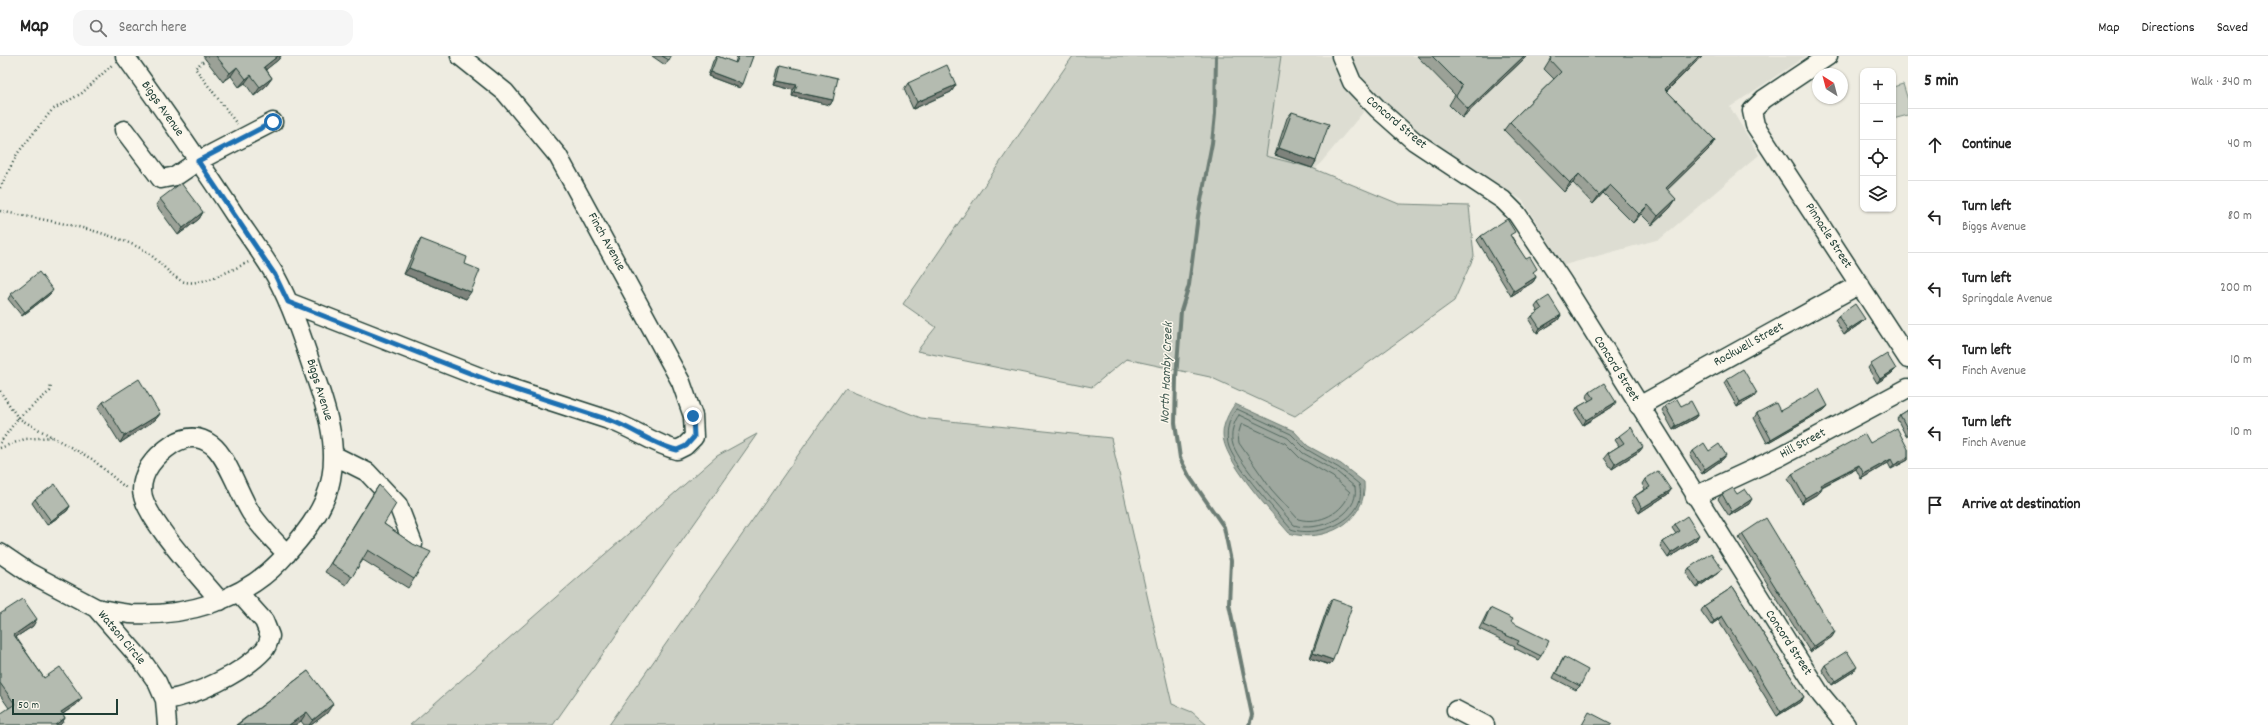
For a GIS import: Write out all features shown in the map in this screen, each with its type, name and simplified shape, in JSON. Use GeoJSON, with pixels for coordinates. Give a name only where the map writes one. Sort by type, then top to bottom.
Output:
{"type":"FeatureCollection","features":[{"type":"Feature","properties":{"kind":"street","name":"Finch Avenue"},"geometry":{"type":"LineString","coordinates":[[288,302],[495,383],[631,428],[665,448],[677,450],[686,446],[694,437],[693,416],[681,382],[645,313],[558,156],[505,92],[460,56]]}},
{"type":"Feature","properties":{"kind":"street","name":"Concord Street"},"geometry":{"type":"LineString","coordinates":[[1341,56],[1352,82],[1378,109],[1414,141],[1503,200],[1517,214],[1562,281],[1802,666],[1841,724]]}},
{"type":"Feature","properties":{"kind":"street","name":"Pinnacle Street"},"geometry":{"type":"LineString","coordinates":[[1828,56],[1764,99],[1752,111],[1756,126],[1908,360]]}},
{"type":"Feature","properties":{"kind":"street","name":"Biggs Avenue"},"geometry":{"type":"LineString","coordinates":[[96,608],[130,614],[172,612],[206,606],[239,593],[268,574],[287,554],[316,516],[331,481],[333,455],[330,425],[320,388],[288,302],[262,256],[198,161],[119,60]]}},
{"type":"Feature","properties":{"kind":"street"},"geometry":{"type":"LineString","coordinates":[[124,130],[160,179],[176,176],[198,161],[273,122]]}},
{"type":"Feature","properties":{"kind":"street","name":"Rockwell Street"},"geometry":{"type":"LineString","coordinates":[[1639,406],[1860,284]]}},
{"type":"Feature","properties":{"kind":"street","name":"Hill Street"},"geometry":{"type":"LineString","coordinates":[[1695,496],[1779,457],[1908,388]]}},
{"type":"Feature","properties":{"kind":"street"},"geometry":{"type":"LineString","coordinates":[[220,600],[160,527],[146,505],[142,490],[146,472],[158,454],[188,436],[201,438],[213,445],[222,458],[251,513],[272,540],[287,554]]}},
{"type":"Feature","properties":{"kind":"street"},"geometry":{"type":"LineString","coordinates":[[333,455],[367,472],[398,505],[413,544]]}},
{"type":"Feature","properties":{"kind":"street","name":"Watson Circle"},"geometry":{"type":"LineString","coordinates":[[0,553],[28,572],[96,608],[143,662],[157,682],[165,700],[167,725]]}},
{"type":"Feature","properties":{"kind":"street"},"geometry":{"type":"LineString","coordinates":[[165,700],[182,698],[207,688],[240,668],[265,649],[270,636],[264,621],[239,593]]}},
{"type":"Feature","properties":{"kind":"street"},"geometry":{"type":"LineString","coordinates":[[1456,710],[1485,725]]}},
{"type":"Feature","properties":{"kind":"path"},"geometry":{"type":"LineString","coordinates":[[206,59],[195,68],[246,135]]}},
{"type":"Feature","properties":{"kind":"path"},"geometry":{"type":"LineString","coordinates":[[0,188],[17,154],[52,110],[82,93],[119,60]]}},
{"type":"Feature","properties":{"kind":"path"},"geometry":{"type":"LineString","coordinates":[[0,211],[119,239],[153,256],[175,277],[185,282],[199,282],[262,256]]}},
{"type":"Feature","properties":{"kind":"path"},"geometry":{"type":"LineString","coordinates":[[0,443],[18,418],[50,391],[51,384]]}},
{"type":"Feature","properties":{"kind":"path"},"geometry":{"type":"LineString","coordinates":[[0,391],[18,418],[92,459],[146,505]]}},
{"type":"Feature","properties":{"kind":"path"},"geometry":{"type":"LineString","coordinates":[[0,448],[25,439],[52,437]]}},
{"type":"Feature","properties":{"kind":"shaded area"},"geometry":{"type":"Polygon","coordinates":[[[1073,56],[1281,56],[1266,156],[1312,168],[1399,204],[1469,206],[1474,256],[1454,301],[1295,416],[1210,377],[1126,359],[1092,387],[917,351],[936,327],[903,304],[1073,56]]]}},
{"type":"Feature","properties":{"kind":"shaded area"},"geometry":{"type":"Polygon","coordinates":[[[1281,56],[1806,56],[1730,107],[1759,155],[1660,239],[1564,265],[1522,200],[1414,131],[1375,98],[1314,171],[1266,156],[1281,56]]]}},
{"type":"Feature","properties":{"kind":"shaded area"},"geometry":{"type":"Polygon","coordinates":[[[1903,84],[1908,100],[1908,115],[1896,118],[1896,104],[1896,86],[1903,84]]]}},
{"type":"Feature","properties":{"kind":"shaded area"},"geometry":{"type":"Polygon","coordinates":[[[845,388],[921,418],[1111,438],[1172,704],[1192,712],[1207,725],[609,725],[845,388]]]}},
{"type":"Feature","properties":{"kind":"shaded area"},"geometry":{"type":"Polygon","coordinates":[[[757,434],[553,725],[410,725],[717,456],[757,434]]]}},
{"type":"Feature","properties":{"kind":"water"},"geometry":{"type":"Polygon","coordinates":[[[1235,404],[1294,431],[1308,446],[1341,464],[1364,482],[1363,496],[1359,508],[1351,519],[1341,527],[1316,535],[1302,536],[1289,533],[1249,485],[1230,457],[1225,445],[1223,434],[1225,422],[1235,404]]]}},
{"type":"Feature","properties":{"kind":"building"},"geometry":{"type":"Polygon","coordinates":[[[216,56],[278,56],[264,67],[272,78],[260,87],[251,75],[246,79],[237,67],[230,73],[216,56]]]}},
{"type":"Feature","properties":{"kind":"building"},"geometry":{"type":"Polygon","coordinates":[[[662,56],[671,56],[669,60],[662,56]]]}},
{"type":"Feature","properties":{"kind":"building"},"geometry":{"type":"Polygon","coordinates":[[[717,56],[736,63],[739,56],[753,56],[743,84],[711,72],[717,56]]]}},
{"type":"Feature","properties":{"kind":"building"},"geometry":{"type":"Polygon","coordinates":[[[1432,56],[1524,56],[1468,109],[1456,96],[1462,86],[1432,56]]]}},
{"type":"Feature","properties":{"kind":"building"},"geometry":{"type":"Polygon","coordinates":[[[1552,56],[1699,56],[1665,89],[1715,140],[1666,188],[1676,199],[1658,216],[1648,205],[1639,214],[1610,185],[1599,195],[1579,174],[1570,183],[1510,122],[1561,72],[1550,60],[1552,56]]]}},
{"type":"Feature","properties":{"kind":"building"},"geometry":{"type":"Polygon","coordinates":[[[781,65],[838,78],[833,100],[795,92],[797,85],[777,81],[781,65]]]}},
{"type":"Feature","properties":{"kind":"building"},"geometry":{"type":"Polygon","coordinates":[[[947,65],[956,85],[917,102],[908,83],[947,65]]]}},
{"type":"Feature","properties":{"kind":"building"},"geometry":{"type":"Polygon","coordinates":[[[1292,112],[1329,124],[1316,161],[1279,148],[1292,112]]]}},
{"type":"Feature","properties":{"kind":"building"},"geometry":{"type":"Polygon","coordinates":[[[181,183],[203,212],[183,228],[160,199],[181,183]]]}},
{"type":"Feature","properties":{"kind":"building"},"geometry":{"type":"Polygon","coordinates":[[[1507,219],[1515,232],[1510,235],[1526,259],[1530,257],[1537,269],[1533,272],[1536,277],[1514,291],[1481,236],[1507,219]]]}},
{"type":"Feature","properties":{"kind":"building"},"geometry":{"type":"Polygon","coordinates":[[[421,239],[467,257],[465,264],[480,270],[471,292],[409,268],[421,239]]]}},
{"type":"Feature","properties":{"kind":"building"},"geometry":{"type":"Polygon","coordinates":[[[39,272],[53,290],[25,312],[11,294],[39,272]]]}},
{"type":"Feature","properties":{"kind":"building"},"geometry":{"type":"Polygon","coordinates":[[[1549,296],[1561,315],[1540,328],[1532,316],[1542,309],[1538,303],[1549,296]]]}},
{"type":"Feature","properties":{"kind":"building"},"geometry":{"type":"Polygon","coordinates":[[[1855,304],[1865,319],[1848,330],[1838,316],[1855,304]]]}},
{"type":"Feature","properties":{"kind":"building"},"geometry":{"type":"Polygon","coordinates":[[[1887,354],[1896,369],[1880,379],[1871,364],[1887,354]]]}},
{"type":"Feature","properties":{"kind":"building"},"geometry":{"type":"Polygon","coordinates":[[[1743,369],[1757,393],[1740,402],[1727,379],[1743,369]]]}},
{"type":"Feature","properties":{"kind":"building"},"geometry":{"type":"Polygon","coordinates":[[[139,379],[160,414],[124,436],[103,402],[139,379]]]}},
{"type":"Feature","properties":{"kind":"building"},"geometry":{"type":"Polygon","coordinates":[[[1604,383],[1616,402],[1586,420],[1578,407],[1594,398],[1590,392],[1604,383]]]}},
{"type":"Feature","properties":{"kind":"building"},"geometry":{"type":"Polygon","coordinates":[[[1819,389],[1828,406],[1771,439],[1757,413],[1776,403],[1780,411],[1819,389]]]}},
{"type":"Feature","properties":{"kind":"building"},"geometry":{"type":"Polygon","coordinates":[[[1677,399],[1681,406],[1691,401],[1698,414],[1676,426],[1665,406],[1677,399]]]}},
{"type":"Feature","properties":{"kind":"building"},"geometry":{"type":"Polygon","coordinates":[[[1908,410],[1908,430],[1900,415],[1908,410]]]}},
{"type":"Feature","properties":{"kind":"building"},"geometry":{"type":"Polygon","coordinates":[[[1631,427],[1643,447],[1615,464],[1608,453],[1624,443],[1619,436],[1631,427]]]}},
{"type":"Feature","properties":{"kind":"building"},"geometry":{"type":"Polygon","coordinates":[[[1897,428],[1908,449],[1908,457],[1894,465],[1891,459],[1864,474],[1859,465],[1820,485],[1822,488],[1805,498],[1792,474],[1865,434],[1870,443],[1897,428]]]}},
{"type":"Feature","properties":{"kind":"building"},"geometry":{"type":"Polygon","coordinates":[[[1704,443],[1709,451],[1719,444],[1726,455],[1705,469],[1693,451],[1704,443]]]}},
{"type":"Feature","properties":{"kind":"building"},"geometry":{"type":"Polygon","coordinates":[[[1658,471],[1671,490],[1642,508],[1635,496],[1650,487],[1645,479],[1658,471]]]}},
{"type":"Feature","properties":{"kind":"building"},"geometry":{"type":"Polygon","coordinates":[[[55,484],[70,506],[51,521],[35,499],[55,484]]]}},
{"type":"Feature","properties":{"kind":"building"},"geometry":{"type":"Polygon","coordinates":[[[379,485],[396,504],[384,524],[413,544],[431,552],[414,579],[368,550],[352,577],[331,563],[379,485]]]}},
{"type":"Feature","properties":{"kind":"building"},"geometry":{"type":"Polygon","coordinates":[[[1733,488],[1737,494],[1745,489],[1752,499],[1732,512],[1722,494],[1733,488]]]}},
{"type":"Feature","properties":{"kind":"building"},"geometry":{"type":"Polygon","coordinates":[[[1687,516],[1699,535],[1671,553],[1663,542],[1680,531],[1675,524],[1687,516]]]}},
{"type":"Feature","properties":{"kind":"building"},"geometry":{"type":"Polygon","coordinates":[[[1766,518],[1835,632],[1813,647],[1742,534],[1766,518]]]}},
{"type":"Feature","properties":{"kind":"building"},"geometry":{"type":"Polygon","coordinates":[[[1711,553],[1722,569],[1700,584],[1689,568],[1711,553]]]}},
{"type":"Feature","properties":{"kind":"building"},"geometry":{"type":"Polygon","coordinates":[[[1733,587],[1804,697],[1781,712],[1722,616],[1714,621],[1704,606],[1733,587]]]}},
{"type":"Feature","properties":{"kind":"building"},"geometry":{"type":"Polygon","coordinates":[[[23,599],[37,619],[14,635],[44,678],[60,667],[82,698],[61,712],[65,718],[55,725],[0,725],[0,714],[15,704],[0,683],[0,614],[23,599]]]}},
{"type":"Feature","properties":{"kind":"building"},"geometry":{"type":"Polygon","coordinates":[[[1332,599],[1352,606],[1333,660],[1313,653],[1332,599]]]}},
{"type":"Feature","properties":{"kind":"building"},"geometry":{"type":"Polygon","coordinates":[[[1490,608],[1513,619],[1511,622],[1549,641],[1541,656],[1517,644],[1519,641],[1483,625],[1490,608]]]}},
{"type":"Feature","properties":{"kind":"building"},"geometry":{"type":"Polygon","coordinates":[[[1847,651],[1857,667],[1835,681],[1825,665],[1847,651]]]}},
{"type":"Feature","properties":{"kind":"building"},"geometry":{"type":"Polygon","coordinates":[[[1564,657],[1588,670],[1580,686],[1556,673],[1564,657]]]}},
{"type":"Feature","properties":{"kind":"building"},"geometry":{"type":"Polygon","coordinates":[[[308,671],[333,704],[313,720],[307,712],[289,725],[237,725],[308,671]]]}},
{"type":"Feature","properties":{"kind":"building"},"geometry":{"type":"Polygon","coordinates":[[[1589,712],[1612,724],[1582,725],[1589,712]]]}},
{"type":"Feature","properties":{"kind":"waterway","name":"North Hamby Creek"},"geometry":{"type":"LineString","coordinates":[[1216,56],[1215,114],[1212,143],[1198,216],[1189,285],[1181,311],[1176,378],[1175,423],[1180,458],[1189,476],[1224,527],[1231,561],[1229,604],[1252,715],[1249,725]]}},
{"type":"Feature","properties":{"kind":"route"},"geometry":{"type":"LineString","coordinates":[[273,122],[198,161],[275,275],[288,302],[495,383],[631,428],[665,448],[677,450],[686,446],[694,437],[693,416]]}}]}
